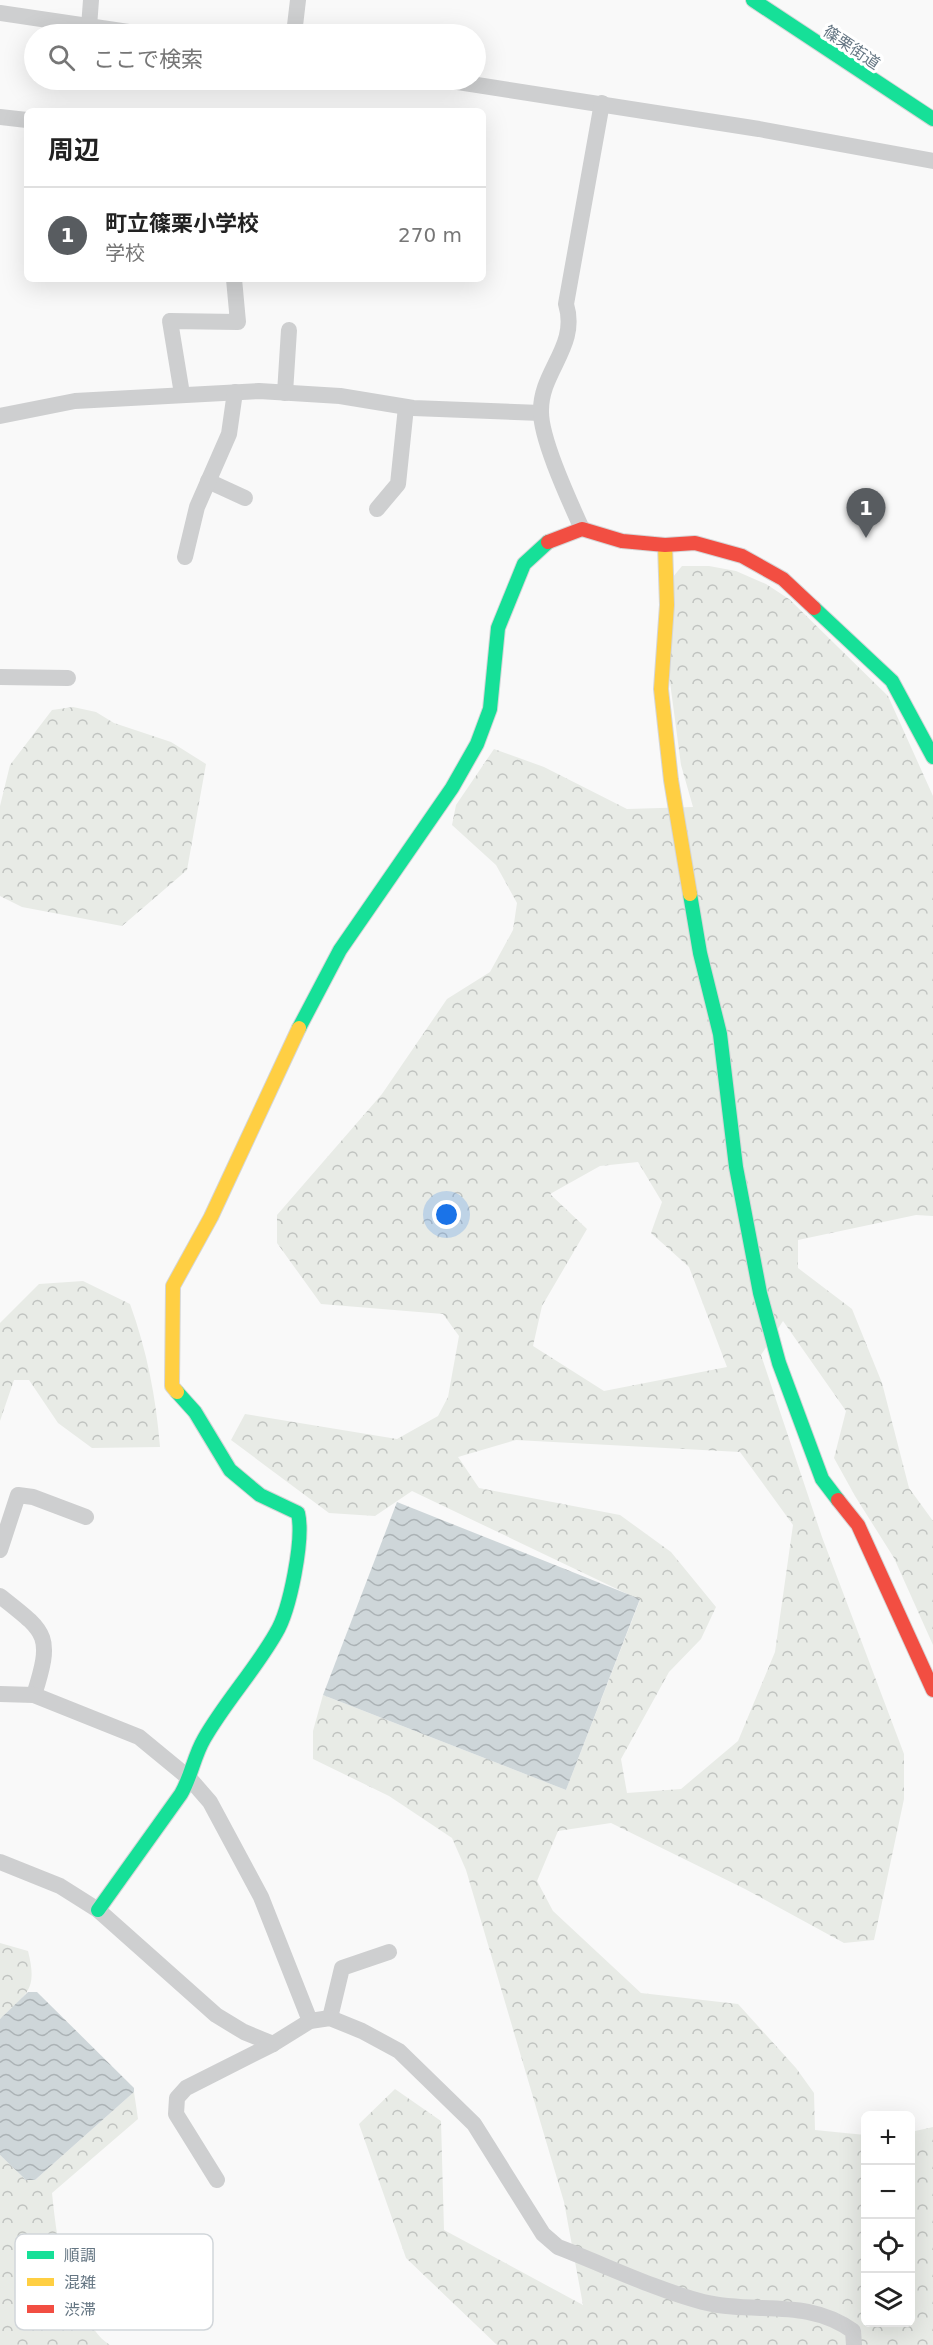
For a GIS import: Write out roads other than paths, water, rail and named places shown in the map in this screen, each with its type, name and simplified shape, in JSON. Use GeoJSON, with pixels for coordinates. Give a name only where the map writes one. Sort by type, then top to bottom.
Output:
{"type":"FeatureCollection","features":[{"type":"Feature","properties":{"kind":"street"},"geometry":{"type":"LineString","coordinates":[[89,24],[91,0]]}},
{"type":"Feature","properties":{"kind":"street"},"geometry":{"type":"LineString","coordinates":[[295,24],[298,0]]}},
{"type":"Feature","properties":{"kind":"street","name":"篠栗街道"},"geometry":{"type":"LineString","coordinates":[[753,0],[933,119]]}},
{"type":"Feature","properties":{"kind":"street"},"geometry":{"type":"LineString","coordinates":[[0,13],[70,24]]}},
{"type":"Feature","properties":{"kind":"street"},"geometry":{"type":"LineString","coordinates":[[486,86],[602,103],[933,161]]}},
{"type":"Feature","properties":{"kind":"street"},"geometry":{"type":"LineString","coordinates":[[582,529],[552,455],[541,413],[546,380],[562,354],[571,320],[566,304],[602,103]]}},
{"type":"Feature","properties":{"kind":"street"},"geometry":{"type":"LineString","coordinates":[[0,117],[24,120]]}},
{"type":"Feature","properties":{"kind":"street"},"geometry":{"type":"LineString","coordinates":[[182,394],[170,321],[238,322],[234,282]]}},
{"type":"Feature","properties":{"kind":"street"},"geometry":{"type":"LineString","coordinates":[[285,393],[289,330]]}},
{"type":"Feature","properties":{"kind":"street"},"geometry":{"type":"LineString","coordinates":[[0,416],[75,402],[235,392],[340,396],[406,407],[541,413]]}},
{"type":"Feature","properties":{"kind":"street"},"geometry":{"type":"LineString","coordinates":[[185,557],[197,507],[229,434],[235,392]]}},
{"type":"Feature","properties":{"kind":"street"},"geometry":{"type":"LineString","coordinates":[[377,509],[398,484],[406,407]]}},
{"type":"Feature","properties":{"kind":"street"},"geometry":{"type":"LineString","coordinates":[[208,481],[245,498]]}},
{"type":"Feature","properties":{"kind":"street"},"geometry":{"type":"LineString","coordinates":[[98,1910],[190,1779],[203,1740],[278,1631],[297,1565],[301,1527],[298,1513],[260,1495],[230,1470],[195,1412],[172,1386],[173,1286],[184,1262],[211,1218],[312,1001],[340,950],[452,788],[477,744],[490,709],[498,628],[524,564],[541,546],[560,536],[582,529],[622,541],[665,545],[695,543],[742,556],[783,579],[892,681],[933,757]]}},
{"type":"Feature","properties":{"kind":"street"},"geometry":{"type":"LineString","coordinates":[[665,545],[667,605],[661,689],[670,780],[700,953],[720,1034],[736,1167],[760,1293],[779,1363],[822,1479],[858,1525],[933,1690]]}},
{"type":"Feature","properties":{"kind":"street"},"geometry":{"type":"LineString","coordinates":[[0,677],[68,678]]}},
{"type":"Feature","properties":{"kind":"street"},"geometry":{"type":"LineString","coordinates":[[0,1550],[18,1495],[33,1497],[86,1517]]}},
{"type":"Feature","properties":{"kind":"street"},"geometry":{"type":"LineString","coordinates":[[0,1596],[34,1623],[45,1640],[46,1650],[34,1695]]}},
{"type":"Feature","properties":{"kind":"street"},"geometry":{"type":"LineString","coordinates":[[0,1694],[34,1695],[139,1737],[190,1779],[210,1802],[261,1897],[310,2021]]}},
{"type":"Feature","properties":{"kind":"street"},"geometry":{"type":"LineString","coordinates":[[0,1862],[60,1886],[98,1910],[216,2015],[244,2032],[273,2044]]}},
{"type":"Feature","properties":{"kind":"street"},"geometry":{"type":"LineString","coordinates":[[330,2018],[342,1968],[389,1952]]}},
{"type":"Feature","properties":{"kind":"street"},"geometry":{"type":"LineString","coordinates":[[217,2180],[176,2114],[177,2098],[186,2088],[273,2044],[310,2021],[330,2018],[399,2051],[474,2124],[543,2234],[558,2247],[705,2303],[814,2312],[825,2315],[836,2319],[853,2331],[854,2345]]}},
{"type":"Feature","properties":{"kind":"water"},"geometry":{"type":"Polygon","coordinates":[[[397,1502],[640,1599],[566,1790],[323,1695],[397,1502]]]}},
{"type":"Feature","properties":{"kind":"water"},"geometry":{"type":"Polygon","coordinates":[[[28,1992],[37,1992],[134,2088],[134,2092],[35,2180],[26,2180],[0,2155],[0,2019],[28,1992]]]}},
{"type":"Feature","properties":{"kind":"place","name":"町立篠栗小学校"},"geometry":{"type":"Point","coordinates":[866,538]}}]}
